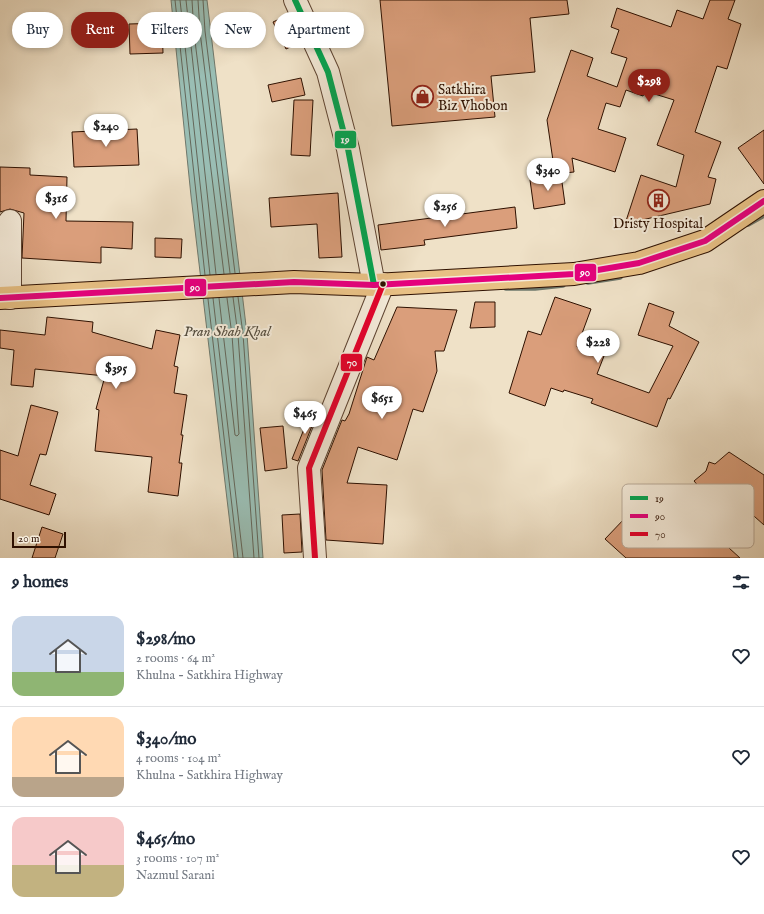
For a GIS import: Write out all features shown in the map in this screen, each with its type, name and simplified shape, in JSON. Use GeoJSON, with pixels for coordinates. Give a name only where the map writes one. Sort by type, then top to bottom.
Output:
{"type":"FeatureCollection","features":[{"type":"Feature","properties":{"kind":"highway"},"geometry":{"type":"LineString","coordinates":[[5,298],[294,282],[378,285],[574,274],[639,263],[705,241],[764,201]]}},
{"type":"Feature","properties":{"kind":"street"},"geometry":{"type":"LineString","coordinates":[[295,0],[328,72],[348,148],[378,285],[309,468],[315,558]]}},
{"type":"Feature","properties":{"kind":"street"},"geometry":{"type":"LineString","coordinates":[[5,298],[10,221]]}},
{"type":"Feature","properties":{"kind":"water","name":"Pran Shah Khal"},"geometry":{"type":"Polygon","coordinates":[[[171,0],[207,0],[210,25],[210,48],[213,48],[247,334],[263,558],[234,558],[191,196],[176,48],[202,48],[202,12],[172,12],[171,0]]]}},
{"type":"Feature","properties":{"kind":"building"},"geometry":{"type":"Polygon","coordinates":[[[380,0],[567,0],[569,14],[530,18],[535,72],[491,76],[495,117],[392,126],[380,0]]]}},
{"type":"Feature","properties":{"kind":"building"},"geometry":{"type":"Polygon","coordinates":[[[710,0],[735,0],[728,19],[741,24],[727,69],[717,66],[695,132],[721,142],[708,177],[716,179],[710,204],[625,224],[641,175],[676,187],[684,155],[657,145],[674,100],[645,91],[643,96],[626,90],[620,107],[606,103],[598,129],[626,138],[615,172],[572,158],[574,172],[555,174],[547,120],[571,50],[593,58],[587,76],[617,87],[627,58],[611,53],[619,30],[611,27],[617,8],[671,27],[677,10],[703,19],[710,0]]]}},
{"type":"Feature","properties":{"kind":"building"},"geometry":{"type":"Polygon","coordinates":[[[129,24],[137,24],[137,48],[163,48],[163,53],[130,54],[129,24]]]}},
{"type":"Feature","properties":{"kind":"building"},"geometry":{"type":"Polygon","coordinates":[[[301,78],[305,95],[272,102],[268,85],[301,78]]]}},
{"type":"Feature","properties":{"kind":"building"},"geometry":{"type":"Polygon","coordinates":[[[294,100],[313,100],[310,156],[291,155],[294,100]]]}},
{"type":"Feature","properties":{"kind":"building"},"geometry":{"type":"Polygon","coordinates":[[[137,129],[139,165],[74,167],[72,132],[137,129]]]}},
{"type":"Feature","properties":{"kind":"building"},"geometry":{"type":"Polygon","coordinates":[[[764,130],[764,184],[738,148],[764,130]]]}},
{"type":"Feature","properties":{"kind":"building"},"geometry":{"type":"Polygon","coordinates":[[[0,167],[30,168],[30,175],[67,177],[66,221],[133,222],[132,249],[101,247],[101,263],[22,258],[24,213],[10,209],[0,212],[0,167]]]}},
{"type":"Feature","properties":{"kind":"building"},"geometry":{"type":"Polygon","coordinates":[[[561,175],[565,204],[534,209],[530,180],[561,175]]]}},
{"type":"Feature","properties":{"kind":"building"},"geometry":{"type":"Polygon","coordinates":[[[338,193],[342,257],[319,258],[317,224],[271,227],[269,198],[338,193]]]}},
{"type":"Feature","properties":{"kind":"building"},"geometry":{"type":"Polygon","coordinates":[[[515,207],[517,228],[424,240],[425,245],[381,250],[378,225],[515,207]]]}},
{"type":"Feature","properties":{"kind":"building"},"geometry":{"type":"Polygon","coordinates":[[[155,238],[182,239],[181,258],[155,257],[155,238]]]}},
{"type":"Feature","properties":{"kind":"building"},"geometry":{"type":"Polygon","coordinates":[[[555,297],[591,309],[577,347],[604,356],[597,374],[649,393],[673,346],[638,335],[649,303],[674,312],[669,326],[699,342],[670,399],[668,398],[657,427],[591,403],[593,399],[564,390],[563,392],[551,388],[545,406],[509,393],[528,331],[541,335],[555,297]]]}},
{"type":"Feature","properties":{"kind":"building"},"geometry":{"type":"Polygon","coordinates":[[[475,302],[495,302],[495,327],[470,328],[475,302]]]}},
{"type":"Feature","properties":{"kind":"building"},"geometry":{"type":"Polygon","coordinates":[[[397,307],[457,310],[444,351],[435,351],[437,371],[423,412],[413,409],[397,460],[358,447],[347,483],[387,485],[383,544],[326,540],[322,470],[342,420],[345,421],[349,414],[367,357],[374,360],[397,307]]]}},
{"type":"Feature","properties":{"kind":"building"},"geometry":{"type":"Polygon","coordinates":[[[47,317],[93,322],[92,332],[152,349],[156,330],[180,335],[174,366],[178,367],[174,393],[187,395],[181,435],[183,435],[179,463],[182,463],[178,496],[148,492],[152,457],[95,451],[99,410],[96,409],[105,376],[35,369],[33,387],[11,385],[14,350],[0,348],[0,330],[45,335],[47,317]]]}},
{"type":"Feature","properties":{"kind":"building"},"geometry":{"type":"Polygon","coordinates":[[[31,405],[58,412],[46,455],[40,454],[30,485],[56,494],[49,515],[0,499],[0,450],[18,456],[31,405]]]}},
{"type":"Feature","properties":{"kind":"building"},"geometry":{"type":"Polygon","coordinates":[[[312,409],[318,411],[298,461],[292,459],[312,409]]]}},
{"type":"Feature","properties":{"kind":"building"},"geometry":{"type":"Polygon","coordinates":[[[283,426],[287,468],[265,471],[260,428],[283,426]]]}},
{"type":"Feature","properties":{"kind":"building"},"geometry":{"type":"Polygon","coordinates":[[[729,452],[764,475],[764,525],[754,516],[754,484],[697,484],[694,481],[706,471],[709,462],[715,464],[729,452]]]}},
{"type":"Feature","properties":{"kind":"building"},"geometry":{"type":"Polygon","coordinates":[[[300,514],[302,552],[284,553],[282,515],[300,514]]]}},
{"type":"Feature","properties":{"kind":"building"},"geometry":{"type":"Polygon","coordinates":[[[622,521],[622,548],[729,548],[740,558],[626,558],[605,539],[622,521]]]}},
{"type":"Feature","properties":{"kind":"building"},"geometry":{"type":"Polygon","coordinates":[[[42,527],[63,534],[55,558],[32,558],[42,527]]]}},
{"type":"Feature","properties":{"kind":"waterway"},"geometry":{"type":"LineString","coordinates":[[748,224],[764,215]]}},
{"type":"Feature","properties":{"kind":"waterway"},"geometry":{"type":"LineString","coordinates":[[588,282],[620,277]]}},
{"type":"Feature","properties":{"kind":"waterway"},"geometry":{"type":"LineString","coordinates":[[506,288],[535,288],[563,285]]}},
{"type":"Feature","properties":{"kind":"transit line","name":"19"},"geometry":{"type":"LineString","coordinates":[[295,0],[328,72],[348,149],[374,285]]}},
{"type":"Feature","properties":{"kind":"transit line","name":"90"},"geometry":{"type":"LineString","coordinates":[[0,298],[294,282],[374,285],[574,274],[639,263],[705,241],[764,201]]}},
{"type":"Feature","properties":{"kind":"transit line","name":"70"},"geometry":{"type":"LineString","coordinates":[[315,558],[309,468],[383,284]]}},
{"type":"Feature","properties":{"kind":"place","name":"Satkhira Biz Vhobon"},"geometry":{"type":"Point","coordinates":[423,97]}},
{"type":"Feature","properties":{"kind":"place","name":"Dristy Hospital"},"geometry":{"type":"Point","coordinates":[658,201]}}]}
